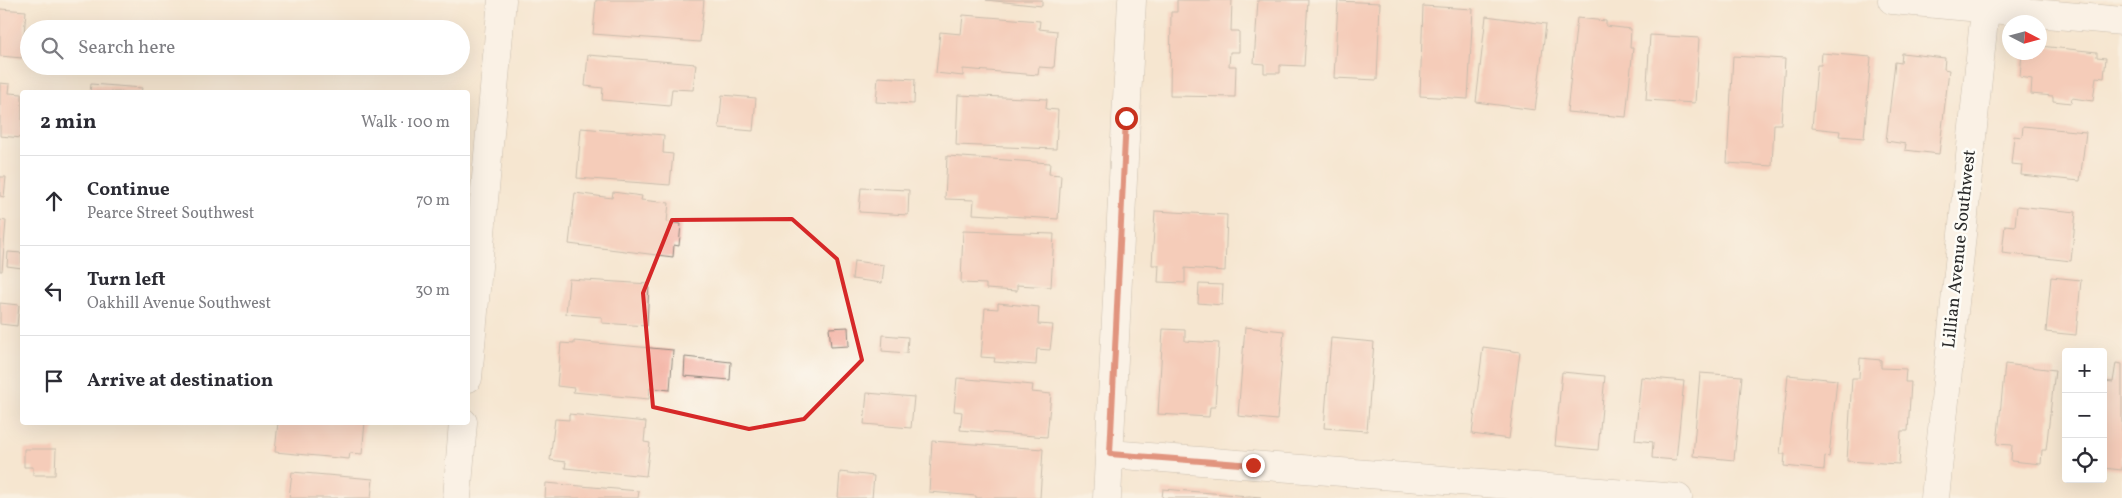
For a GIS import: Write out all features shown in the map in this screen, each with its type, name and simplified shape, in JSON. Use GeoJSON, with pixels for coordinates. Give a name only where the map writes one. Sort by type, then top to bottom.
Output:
{"type":"FeatureCollection","features":[{"type":"Feature","properties":{"kind":"street"},"geometry":{"type":"LineString","coordinates":[[470,356],[502,0]]}},
{"type":"Feature","properties":{"kind":"street"},"geometry":{"type":"LineString","coordinates":[[1108,498],[1132,0]]}},
{"type":"Feature","properties":{"kind":"street"},"geometry":{"type":"LineString","coordinates":[[1892,0],[1986,4],[2122,21]]}},
{"type":"Feature","properties":{"kind":"street","name":"Lillian Avenue Southwest"},"geometry":{"type":"LineString","coordinates":[[1934,498],[1986,4]]}},
{"type":"Feature","properties":{"kind":"street"},"geometry":{"type":"LineString","coordinates":[[457,498],[464,425]]}},
{"type":"Feature","properties":{"kind":"street"},"geometry":{"type":"LineString","coordinates":[[1110,454],[1678,498]]}},
{"type":"Feature","properties":{"kind":"highlighted area"},"geometry":{"type":"Polygon","coordinates":[[[792,219],[837,259],[862,360],[804,419],[749,429],[653,407],[643,293],[672,220],[792,219]]]}},
{"type":"Feature","properties":{"kind":"building"},"geometry":{"type":"Polygon","coordinates":[[[596,0],[704,0],[700,42],[593,34],[596,0]]]}},
{"type":"Feature","properties":{"kind":"building"},"geometry":{"type":"Polygon","coordinates":[[[986,0],[1042,0],[1042,6],[986,0]]]}},
{"type":"Feature","properties":{"kind":"building"},"geometry":{"type":"Polygon","coordinates":[[[1177,0],[1232,0],[1231,31],[1239,31],[1239,52],[1230,52],[1229,66],[1236,66],[1235,97],[1170,96],[1171,12],[1177,12],[1177,0]]]}},
{"type":"Feature","properties":{"kind":"building"},"geometry":{"type":"Polygon","coordinates":[[[1258,0],[1308,0],[1304,66],[1280,65],[1280,73],[1264,73],[1264,64],[1254,63],[1258,0]]]}},
{"type":"Feature","properties":{"kind":"building"},"geometry":{"type":"Polygon","coordinates":[[[1338,1],[1380,3],[1377,80],[1334,78],[1338,1]]]}},
{"type":"Feature","properties":{"kind":"building"},"geometry":{"type":"Polygon","coordinates":[[[1423,6],[1473,9],[1468,99],[1420,96],[1423,6]]]}},
{"type":"Feature","properties":{"kind":"building"},"geometry":{"type":"Polygon","coordinates":[[[0,9],[26,11],[25,20],[20,20],[20,58],[0,56],[0,9]]]}},
{"type":"Feature","properties":{"kind":"building"},"geometry":{"type":"Polygon","coordinates":[[[963,15],[1040,21],[1039,29],[1057,31],[1054,68],[1039,67],[1038,75],[963,69],[963,76],[936,73],[940,32],[961,34],[963,15]]]}},
{"type":"Feature","properties":{"kind":"building"},"geometry":{"type":"Polygon","coordinates":[[[1486,16],[1546,24],[1535,110],[1476,102],[1486,16]]]}},
{"type":"Feature","properties":{"kind":"building"},"geometry":{"type":"Polygon","coordinates":[[[1577,18],[1606,21],[1606,26],[1631,29],[1630,48],[1633,48],[1626,117],[1567,112],[1577,18]]]}},
{"type":"Feature","properties":{"kind":"building"},"geometry":{"type":"Polygon","coordinates":[[[1650,35],[1699,38],[1695,103],[1646,100],[1650,35]]]}},
{"type":"Feature","properties":{"kind":"building"},"geometry":{"type":"Polygon","coordinates":[[[2047,47],[2097,52],[2097,57],[2106,58],[2104,78],[2096,77],[2093,101],[2072,98],[2071,103],[2053,101],[2053,96],[2031,94],[2032,79],[2020,77],[2021,60],[2047,60],[2047,47]]]}},
{"type":"Feature","properties":{"kind":"building"},"geometry":{"type":"Polygon","coordinates":[[[1822,53],[1871,57],[1864,138],[1839,136],[1840,131],[1812,128],[1817,65],[1821,65],[1822,53]]]}},
{"type":"Feature","properties":{"kind":"building"},"geometry":{"type":"Polygon","coordinates":[[[1902,53],[1945,58],[1944,69],[1949,70],[1939,154],[1905,150],[1906,144],[1886,141],[1895,62],[1901,63],[1902,53]]]}},
{"type":"Feature","properties":{"kind":"building"},"geometry":{"type":"Polygon","coordinates":[[[588,55],[696,64],[693,90],[672,89],[670,106],[602,100],[603,88],[585,86],[588,55]]]}},
{"type":"Feature","properties":{"kind":"building"},"geometry":{"type":"Polygon","coordinates":[[[1733,56],[1785,59],[1781,124],[1774,124],[1772,166],[1727,163],[1733,56]]]}},
{"type":"Feature","properties":{"kind":"building"},"geometry":{"type":"Polygon","coordinates":[[[878,77],[915,79],[914,104],[876,102],[878,77]]]}},
{"type":"Feature","properties":{"kind":"building"},"geometry":{"type":"Polygon","coordinates":[[[0,83],[10,84],[9,93],[20,94],[20,138],[0,136],[0,83]]]}},
{"type":"Feature","properties":{"kind":"building"},"geometry":{"type":"Polygon","coordinates":[[[91,84],[142,88],[142,90],[90,90],[91,84]]]}},
{"type":"Feature","properties":{"kind":"building"},"geometry":{"type":"Polygon","coordinates":[[[722,95],[756,98],[753,131],[719,128],[722,95]]]}},
{"type":"Feature","properties":{"kind":"building"},"geometry":{"type":"Polygon","coordinates":[[[958,95],[1047,99],[1046,109],[1058,110],[1056,149],[956,145],[958,95]]]}},
{"type":"Feature","properties":{"kind":"building"},"geometry":{"type":"Polygon","coordinates":[[[2023,126],[2086,132],[2080,181],[2021,175],[2022,165],[2011,164],[2014,136],[2022,137],[2023,126]]]}},
{"type":"Feature","properties":{"kind":"building"},"geometry":{"type":"Polygon","coordinates":[[[581,128],[664,135],[663,153],[673,154],[670,185],[577,178],[581,128]]]}},
{"type":"Feature","properties":{"kind":"building"},"geometry":{"type":"Polygon","coordinates":[[[947,156],[1050,163],[1049,174],[1061,175],[1058,219],[973,214],[974,200],[945,199],[947,156]]]}},
{"type":"Feature","properties":{"kind":"building"},"geometry":{"type":"Polygon","coordinates":[[[0,177],[6,177],[4,197],[0,196],[0,177]]]}},
{"type":"Feature","properties":{"kind":"building"},"geometry":{"type":"Polygon","coordinates":[[[861,188],[909,190],[908,215],[859,212],[861,188]]]}},
{"type":"Feature","properties":{"kind":"building"},"geometry":{"type":"Polygon","coordinates":[[[613,192],[642,196],[641,200],[669,203],[667,222],[681,224],[679,246],[674,245],[673,257],[569,244],[575,193],[612,198],[613,192]]]}},
{"type":"Feature","properties":{"kind":"building"},"geometry":{"type":"Polygon","coordinates":[[[2017,206],[2076,212],[2071,261],[2002,253],[2005,225],[2015,226],[2017,206]]]}},
{"type":"Feature","properties":{"kind":"building"},"geometry":{"type":"Polygon","coordinates":[[[1155,211],[1227,215],[1225,271],[1185,268],[1185,283],[1158,282],[1159,265],[1152,265],[1155,211]]]}},
{"type":"Feature","properties":{"kind":"building"},"geometry":{"type":"Polygon","coordinates":[[[0,220],[6,221],[2,271],[0,271],[0,220]]]}},
{"type":"Feature","properties":{"kind":"building"},"geometry":{"type":"Polygon","coordinates":[[[963,231],[1054,234],[1051,287],[1017,285],[1017,291],[986,289],[986,284],[961,283],[963,231]]]}},
{"type":"Feature","properties":{"kind":"building"},"geometry":{"type":"Polygon","coordinates":[[[8,252],[20,253],[20,268],[7,266],[8,252]]]}},
{"type":"Feature","properties":{"kind":"building"},"geometry":{"type":"Polygon","coordinates":[[[854,261],[884,265],[882,283],[852,279],[854,261]]]}},
{"type":"Feature","properties":{"kind":"building"},"geometry":{"type":"Polygon","coordinates":[[[2051,277],[2081,280],[2076,335],[2046,332],[2051,277]]]}},
{"type":"Feature","properties":{"kind":"building"},"geometry":{"type":"Polygon","coordinates":[[[569,279],[649,284],[647,326],[602,323],[602,317],[566,314],[569,279]]]}},
{"type":"Feature","properties":{"kind":"building"},"geometry":{"type":"Polygon","coordinates":[[[1199,284],[1223,285],[1222,305],[1198,303],[1199,284]]]}},
{"type":"Feature","properties":{"kind":"building"},"geometry":{"type":"Polygon","coordinates":[[[0,303],[19,305],[17,326],[0,324],[0,303]]]}},
{"type":"Feature","properties":{"kind":"building"},"geometry":{"type":"Polygon","coordinates":[[[998,303],[1039,307],[1038,324],[1053,325],[1050,350],[1037,349],[1036,365],[994,362],[995,358],[981,357],[985,308],[998,309],[998,303]]]}},
{"type":"Feature","properties":{"kind":"building"},"geometry":{"type":"Polygon","coordinates":[[[848,327],[849,346],[831,347],[829,328],[848,327]]]}},
{"type":"Feature","properties":{"kind":"building"},"geometry":{"type":"Polygon","coordinates":[[[1245,327],[1284,331],[1277,420],[1238,416],[1245,327]]]}},
{"type":"Feature","properties":{"kind":"building"},"geometry":{"type":"Polygon","coordinates":[[[1163,329],[1185,330],[1185,341],[1219,343],[1215,407],[1210,407],[1209,417],[1158,414],[1163,329]]]}},
{"type":"Feature","properties":{"kind":"building"},"geometry":{"type":"Polygon","coordinates":[[[883,335],[908,337],[907,353],[882,351],[883,335]]]}},
{"type":"Feature","properties":{"kind":"building"},"geometry":{"type":"Polygon","coordinates":[[[1331,338],[1374,342],[1367,431],[1324,428],[1331,338]]]}},
{"type":"Feature","properties":{"kind":"building"},"geometry":{"type":"Polygon","coordinates":[[[574,341],[673,350],[670,390],[650,388],[649,399],[573,392],[574,388],[557,386],[561,343],[574,344],[574,341]]]}},
{"type":"Feature","properties":{"kind":"building"},"geometry":{"type":"Polygon","coordinates":[[[1483,347],[1520,352],[1509,439],[1472,434],[1483,347]]]}},
{"type":"Feature","properties":{"kind":"building"},"geometry":{"type":"Polygon","coordinates":[[[685,357],[731,362],[730,380],[684,376],[685,357]]]}},
{"type":"Feature","properties":{"kind":"building"},"geometry":{"type":"Polygon","coordinates":[[[1860,358],[1881,360],[1881,368],[1906,369],[1905,382],[1911,382],[1908,431],[1901,431],[1899,464],[1847,461],[1852,378],[1859,378],[1860,358]]]}},
{"type":"Feature","properties":{"kind":"building"},"geometry":{"type":"Polygon","coordinates":[[[2116,363],[2122,364],[2122,470],[2107,468],[2107,381],[2113,382],[2116,363]]]}},
{"type":"Feature","properties":{"kind":"building"},"geometry":{"type":"Polygon","coordinates":[[[2005,364],[2055,370],[2046,450],[2042,450],[2041,464],[2011,461],[2012,445],[1997,444],[2005,364]]]}},
{"type":"Feature","properties":{"kind":"building"},"geometry":{"type":"Polygon","coordinates":[[[1562,372],[1605,376],[1598,450],[1555,446],[1562,372]]]}},
{"type":"Feature","properties":{"kind":"building"},"geometry":{"type":"Polygon","coordinates":[[[1700,373],[1742,376],[1734,460],[1693,456],[1700,373]]]}},
{"type":"Feature","properties":{"kind":"building"},"geometry":{"type":"Polygon","coordinates":[[[1788,375],[1837,380],[1829,457],[1825,456],[1824,470],[1784,466],[1785,454],[1780,454],[1788,375]]]}},
{"type":"Feature","properties":{"kind":"building"},"geometry":{"type":"Polygon","coordinates":[[[1641,377],[1684,381],[1676,460],[1652,458],[1653,442],[1635,440],[1641,377]]]}},
{"type":"Feature","properties":{"kind":"building"},"geometry":{"type":"Polygon","coordinates":[[[957,378],[1033,385],[1032,392],[1051,394],[1047,437],[960,430],[962,412],[954,411],[957,378]]]}},
{"type":"Feature","properties":{"kind":"building"},"geometry":{"type":"Polygon","coordinates":[[[867,393],[914,397],[911,428],[864,424],[867,393]]]}},
{"type":"Feature","properties":{"kind":"building"},"geometry":{"type":"Polygon","coordinates":[[[569,414],[646,422],[644,442],[650,443],[646,476],[565,468],[566,462],[550,460],[555,419],[569,420],[569,414]]]}},
{"type":"Feature","properties":{"kind":"building"},"geometry":{"type":"Polygon","coordinates":[[[278,425],[365,425],[362,454],[350,453],[349,459],[275,452],[278,425]]]}},
{"type":"Feature","properties":{"kind":"building"},"geometry":{"type":"Polygon","coordinates":[[[932,441],[1043,449],[1040,498],[976,498],[976,496],[929,492],[932,441]]]}},
{"type":"Feature","properties":{"kind":"building"},"geometry":{"type":"Polygon","coordinates":[[[24,449],[56,449],[55,475],[33,475],[33,467],[24,467],[24,449]]]}},
{"type":"Feature","properties":{"kind":"building"},"geometry":{"type":"Polygon","coordinates":[[[292,472],[373,479],[371,498],[289,498],[292,472]]]}},
{"type":"Feature","properties":{"kind":"building"},"geometry":{"type":"Polygon","coordinates":[[[840,472],[874,476],[872,498],[838,498],[840,472]]]}},
{"type":"Feature","properties":{"kind":"building"},"geometry":{"type":"Polygon","coordinates":[[[546,483],[639,491],[638,498],[545,498],[546,483]]]}},
{"type":"Feature","properties":{"kind":"building"},"geometry":{"type":"Polygon","coordinates":[[[1163,489],[1261,497],[1261,498],[1162,498],[1163,489]]]}},
{"type":"Feature","properties":{"kind":"route"},"geometry":{"type":"LineString","coordinates":[[1126,118],[1110,454],[1253,465]]}}]}
